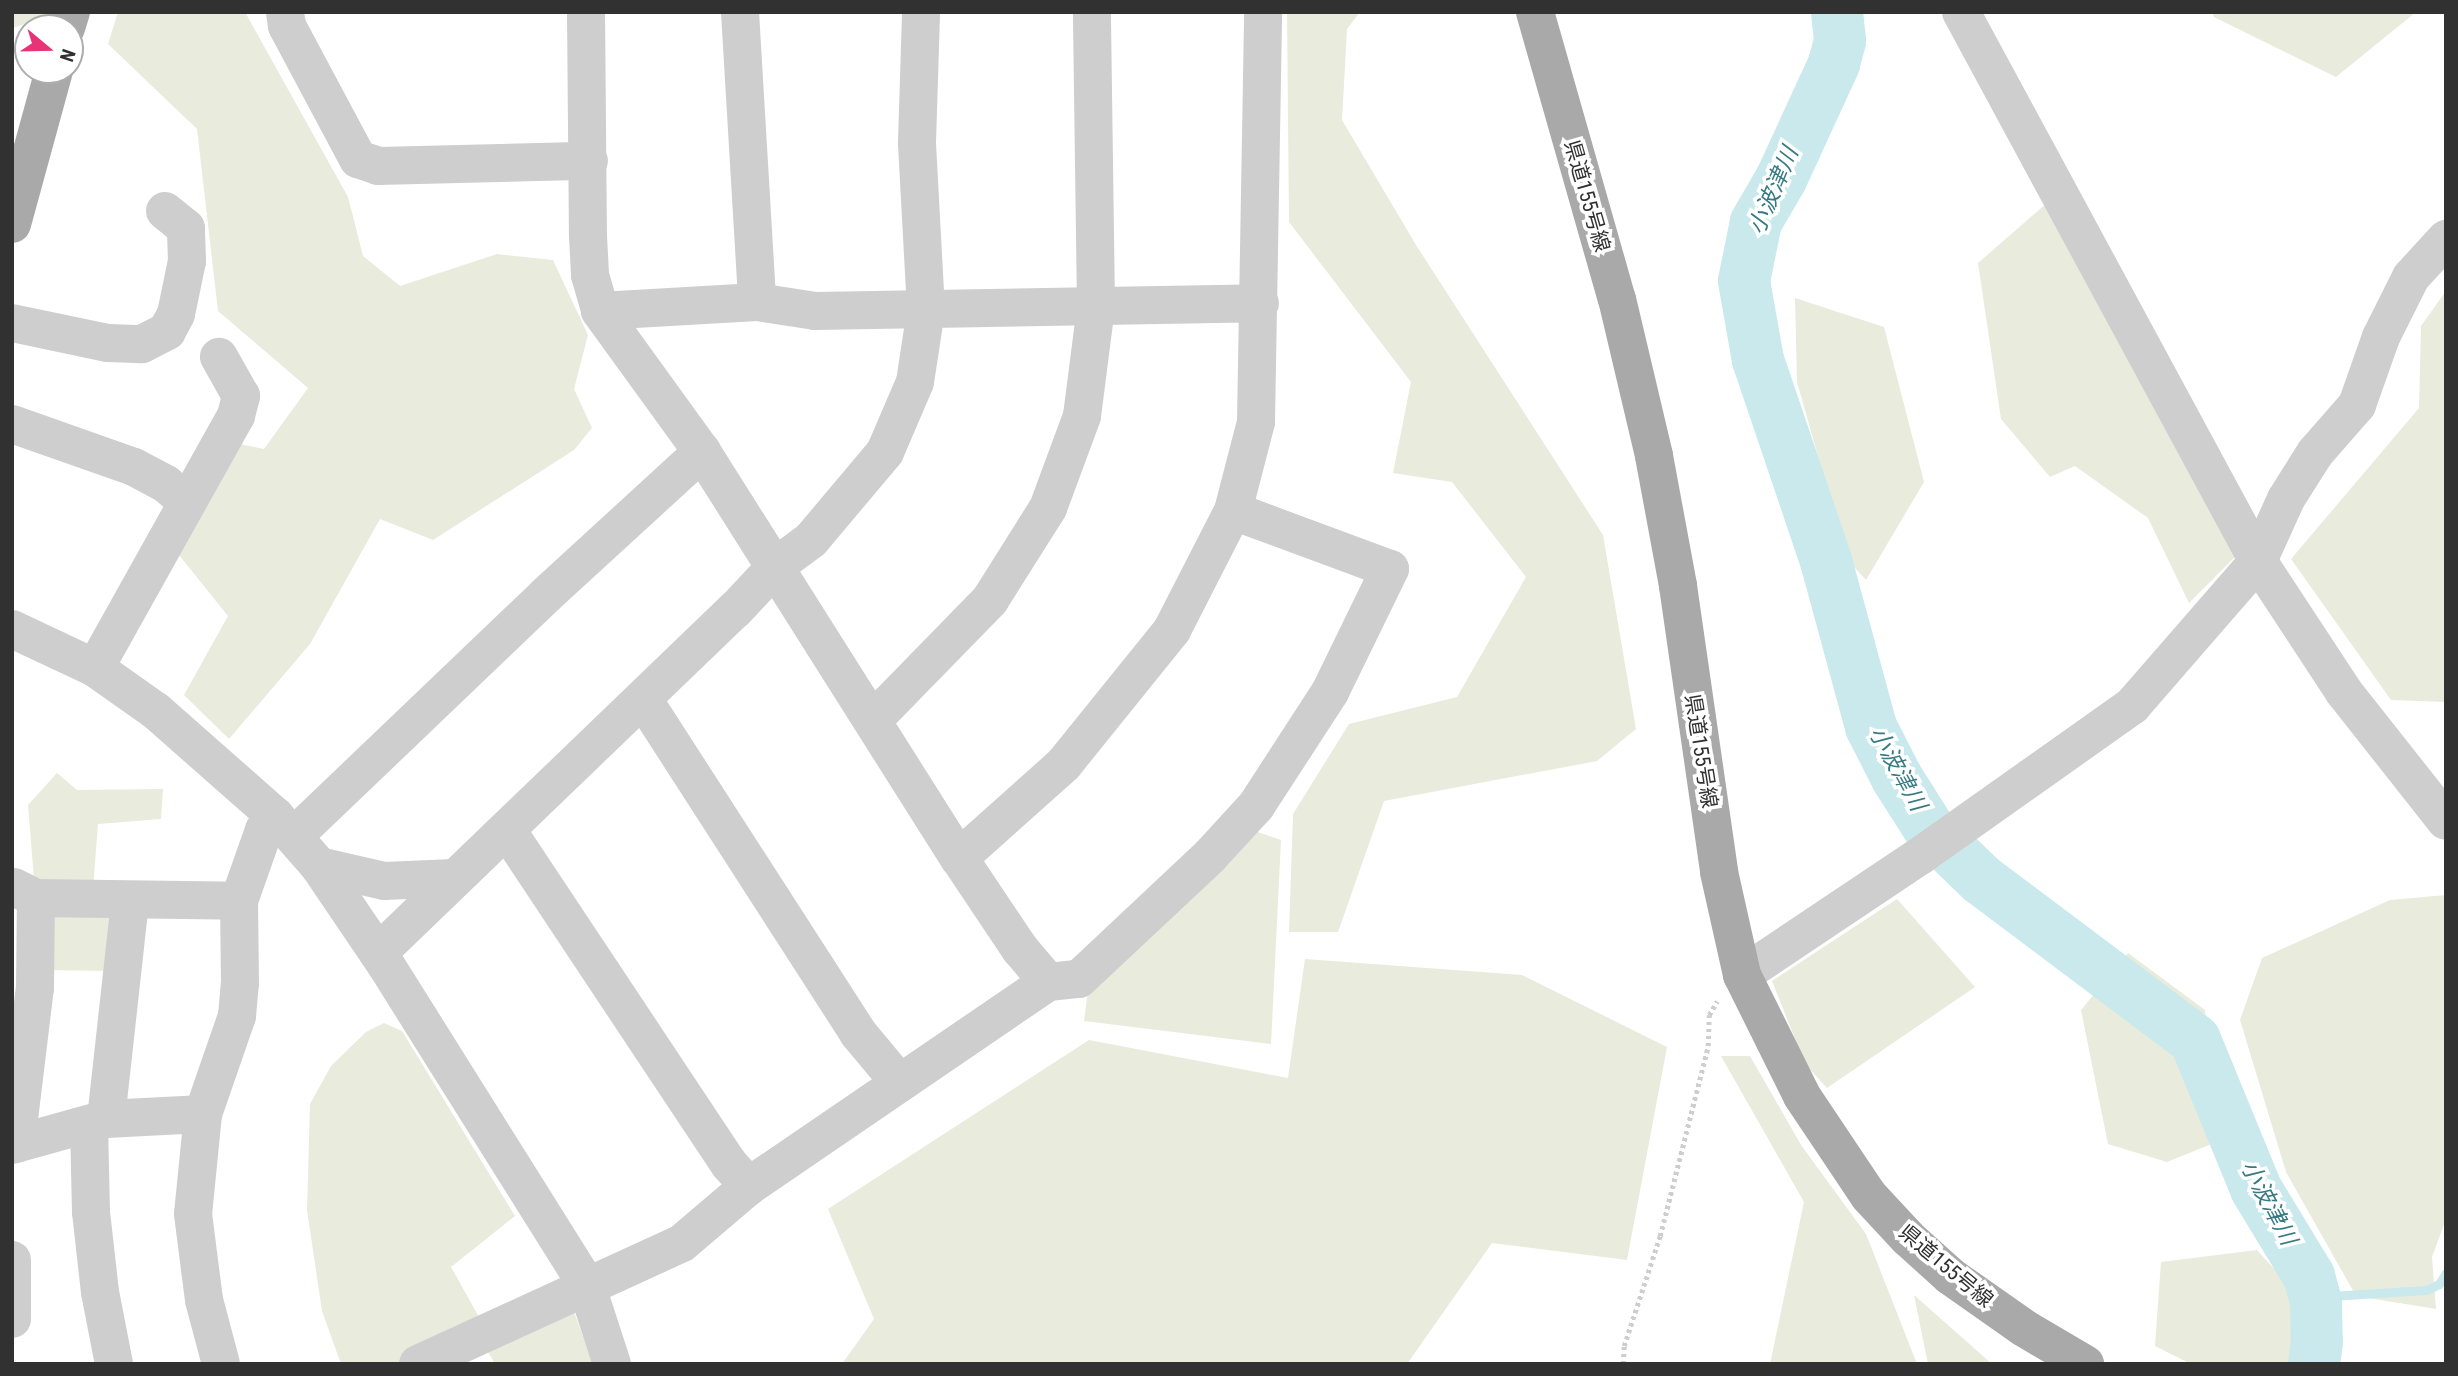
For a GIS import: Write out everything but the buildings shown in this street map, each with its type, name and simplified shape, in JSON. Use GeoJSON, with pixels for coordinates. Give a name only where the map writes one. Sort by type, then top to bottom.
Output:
{"type":"FeatureCollection","features":[{"type":"Feature","properties":{"kind":"main road","name":"県道155号線"},"geometry":{"type":"LineString","coordinates":[[1535,12],[1617,299],[1654,456],[1678,586],[1719,872],[1742,975],[1802,1096],[1870,1196],[1908,1238],[1950,1276],[2024,1328],[2085,1364]]}},
{"type":"Feature","properties":{"kind":"main road"},"geometry":{"type":"LineString","coordinates":[[15,203],[50,84]]}},
{"type":"Feature","properties":{"kind":"street"},"geometry":{"type":"LineString","coordinates":[[285,12],[287,26],[358,159],[378,166],[589,161]]}},
{"type":"Feature","properties":{"kind":"street"},"geometry":{"type":"LineString","coordinates":[[586,12],[590,275],[600,311],[702,452],[959,858],[1020,949],[1048,982]]}},
{"type":"Feature","properties":{"kind":"street"},"geometry":{"type":"LineString","coordinates":[[740,12],[757,302]]}},
{"type":"Feature","properties":{"kind":"street"},"geometry":{"type":"LineString","coordinates":[[378,953],[643,699],[776,566],[811,540],[886,452],[915,382],[926,310],[917,142],[921,12]]}},
{"type":"Feature","properties":{"kind":"street"},"geometry":{"type":"LineString","coordinates":[[873,720],[990,600],[1048,508],[1082,416],[1096,306],[1092,12]]}},
{"type":"Feature","properties":{"kind":"street"},"geometry":{"type":"LineString","coordinates":[[959,858],[1064,765],[1172,630],[1233,511],[1256,422],[1263,12]]}},
{"type":"Feature","properties":{"kind":"street"},"geometry":{"type":"LineString","coordinates":[[1961,12],[2258,561],[2344,692],[2446,821]]}},
{"type":"Feature","properties":{"kind":"street"},"geometry":{"type":"LineString","coordinates":[[12,323],[108,343],[142,344],[167,331],[176,314],[187,261],[186,228],[165,211]]}},
{"type":"Feature","properties":{"kind":"street"},"geometry":{"type":"LineString","coordinates":[[1742,975],[1920,856],[2132,706],[2258,561],[2286,499],[2315,453],[2357,405],[2381,337],[2411,277],[2446,239]]}},
{"type":"Feature","properties":{"kind":"street"},"geometry":{"type":"LineString","coordinates":[[600,311],[757,302],[815,311],[1260,303]]}},
{"type":"Feature","properties":{"kind":"street"},"geometry":{"type":"LineString","coordinates":[[95,668],[241,405],[241,396],[219,357]]}},
{"type":"Feature","properties":{"kind":"street"},"geometry":{"type":"LineString","coordinates":[[12,424],[134,467],[166,484],[187,502]]}},
{"type":"Feature","properties":{"kind":"street"},"geometry":{"type":"LineString","coordinates":[[221,1364],[204,1300],[193,1214],[203,1114],[237,1016],[240,983],[239,901],[264,830],[284,826],[546,595],[702,452]]}},
{"type":"Feature","properties":{"kind":"street"},"geometry":{"type":"LineString","coordinates":[[418,1364],[586,1284],[633,1267],[682,1243],[749,1186],[1048,982],[1079,979],[1210,856],[1256,806],[1330,692],[1390,569],[1233,511]]}},
{"type":"Feature","properties":{"kind":"street"},"geometry":{"type":"LineString","coordinates":[[12,629],[95,668],[156,711],[284,826],[319,866],[378,953],[586,1284],[612,1364]]}},
{"type":"Feature","properties":{"kind":"street"},"geometry":{"type":"LineString","coordinates":[[643,699],[858,1033],[899,1082]]}},
{"type":"Feature","properties":{"kind":"street"},"geometry":{"type":"LineString","coordinates":[[508,830],[729,1164],[749,1186]]}},
{"type":"Feature","properties":{"kind":"street"},"geometry":{"type":"LineString","coordinates":[[319,866],[384,881],[454,878]]}},
{"type":"Feature","properties":{"kind":"street"},"geometry":{"type":"LineString","coordinates":[[203,1114],[97,1121],[14,1145],[35,988],[24,892],[131,900],[239,901]]}},
{"type":"Feature","properties":{"kind":"street"},"geometry":{"type":"LineString","coordinates":[[114,1364],[100,1293],[92,1225],[97,1121],[131,900]]}},
{"type":"Feature","properties":{"kind":"street"},"geometry":{"type":"LineString","coordinates":[[12,1260],[12,1319]]}},
{"type":"Feature","properties":{"kind":"path"},"geometry":{"type":"LineString","coordinates":[[1623,1364],[1624,1346],[1660,1236],[1704,1059],[1709,1015],[1724,989],[1742,975]]}},
{"type":"Feature","properties":{"kind":"shaded area"},"geometry":{"type":"Polygon","coordinates":[[[12,12],[45,12],[14,14],[12,28],[12,12]]]}},
{"type":"Feature","properties":{"kind":"shaded area"},"geometry":{"type":"Polygon","coordinates":[[[118,12],[245,12],[348,197],[363,256],[400,286],[497,254],[553,260],[588,335],[574,389],[592,428],[574,450],[433,540],[380,519],[310,644],[229,739],[184,695],[228,616],[179,555],[240,444],[264,449],[308,388],[218,311],[197,129],[108,44],[118,12]]]}},
{"type":"Feature","properties":{"kind":"shaded area"},"geometry":{"type":"Polygon","coordinates":[[[1287,12],[1360,12],[1347,29],[1342,120],[1416,245],[1603,535],[1636,729],[1597,761],[1384,801],[1338,932],[1289,932],[1293,814],[1349,724],[1457,697],[1526,577],[1452,482],[1393,473],[1411,382],[1289,222],[1287,12]]]}},
{"type":"Feature","properties":{"kind":"shaded area"},"geometry":{"type":"Polygon","coordinates":[[[2212,12],[2416,12],[2336,77],[2214,17],[2212,12]]]}},
{"type":"Feature","properties":{"kind":"shaded area"},"geometry":{"type":"Polygon","coordinates":[[[2048,202],[2238,554],[2189,603],[2148,518],[2075,466],[2050,477],[2001,419],[1978,263],[2048,202]]]}},
{"type":"Feature","properties":{"kind":"shaded area"},"geometry":{"type":"Polygon","coordinates":[[[2446,291],[2446,702],[2391,700],[2291,559],[2419,408],[2421,326],[2446,291]]]}},
{"type":"Feature","properties":{"kind":"shaded area"},"geometry":{"type":"Polygon","coordinates":[[[1795,298],[1884,327],[1924,482],[1866,580],[1847,559],[1797,382],[1795,298]]]}},
{"type":"Feature","properties":{"kind":"shaded area"},"geometry":{"type":"Polygon","coordinates":[[[57,773],[77,790],[163,789],[161,819],[98,824],[93,889],[34,879],[28,805],[57,773]]]}},
{"type":"Feature","properties":{"kind":"shaded area"},"geometry":{"type":"Polygon","coordinates":[[[1252,830],[1281,840],[1271,1044],[1084,1021],[1088,990],[1252,830]]]}},
{"type":"Feature","properties":{"kind":"shaded area"},"geometry":{"type":"Polygon","coordinates":[[[2446,895],[2446,1219],[2432,1257],[2436,1309],[2356,1296],[2286,1172],[2240,1020],[2262,958],[2390,900],[2446,895]]]}},
{"type":"Feature","properties":{"kind":"shaded area"},"geometry":{"type":"Polygon","coordinates":[[[1897,899],[1975,987],[1827,1088],[1805,1064],[1772,981],[1897,899]]]}},
{"type":"Feature","properties":{"kind":"shaded area"},"geometry":{"type":"Polygon","coordinates":[[[45,913],[121,919],[112,971],[42,970],[45,913]]]}},
{"type":"Feature","properties":{"kind":"shaded area"},"geometry":{"type":"Polygon","coordinates":[[[2128,953],[2205,1010],[2219,1141],[2167,1162],[2108,1144],[2081,1010],[2128,953]]]}},
{"type":"Feature","properties":{"kind":"shaded area"},"geometry":{"type":"Polygon","coordinates":[[[1305,959],[1522,975],[1667,1047],[1627,1260],[1492,1243],[1407,1364],[842,1364],[874,1319],[828,1209],[1089,1040],[1288,1078],[1305,959]]]}},
{"type":"Feature","properties":{"kind":"shaded area"},"geometry":{"type":"Polygon","coordinates":[[[384,1023],[402,1031],[515,1216],[451,1267],[479,1317],[399,1364],[341,1364],[322,1311],[307,1210],[310,1104],[331,1066],[366,1032],[384,1023]]]}},
{"type":"Feature","properties":{"kind":"shaded area"},"geometry":{"type":"Polygon","coordinates":[[[1721,1056],[1750,1056],[1801,1145],[1866,1234],[1917,1364],[1770,1364],[1804,1202],[1721,1056]]]}},
{"type":"Feature","properties":{"kind":"shaded area"},"geometry":{"type":"Polygon","coordinates":[[[2257,1250],[2332,1333],[2325,1364],[2191,1364],[2155,1346],[2161,1262],[2257,1250]]]}},
{"type":"Feature","properties":{"kind":"shaded area"},"geometry":{"type":"Polygon","coordinates":[[[1914,1295],[1992,1364],[1928,1364],[1914,1295]]]}},
{"type":"Feature","properties":{"kind":"shaded area"},"geometry":{"type":"Polygon","coordinates":[[[574,1312],[593,1364],[495,1364],[486,1348],[574,1312]]]}},
{"type":"Feature","properties":{"kind":"waterway","name":"小波津川"},"geometry":{"type":"LineString","coordinates":[[1837,12],[1840,41],[1834,64],[1781,179],[1756,222],[1744,281],[1758,360],[1826,561],[1871,727],[1897,778],[1930,830],[1982,880],[2195,1040],[2256,1189],[2309,1276],[2316,1302],[2317,1341],[2314,1364]]}},
{"type":"Feature","properties":{"kind":"waterway"},"geometry":{"type":"LineString","coordinates":[[2315,1297],[2426,1290],[2439,1284],[2446,1273]]}}]}
